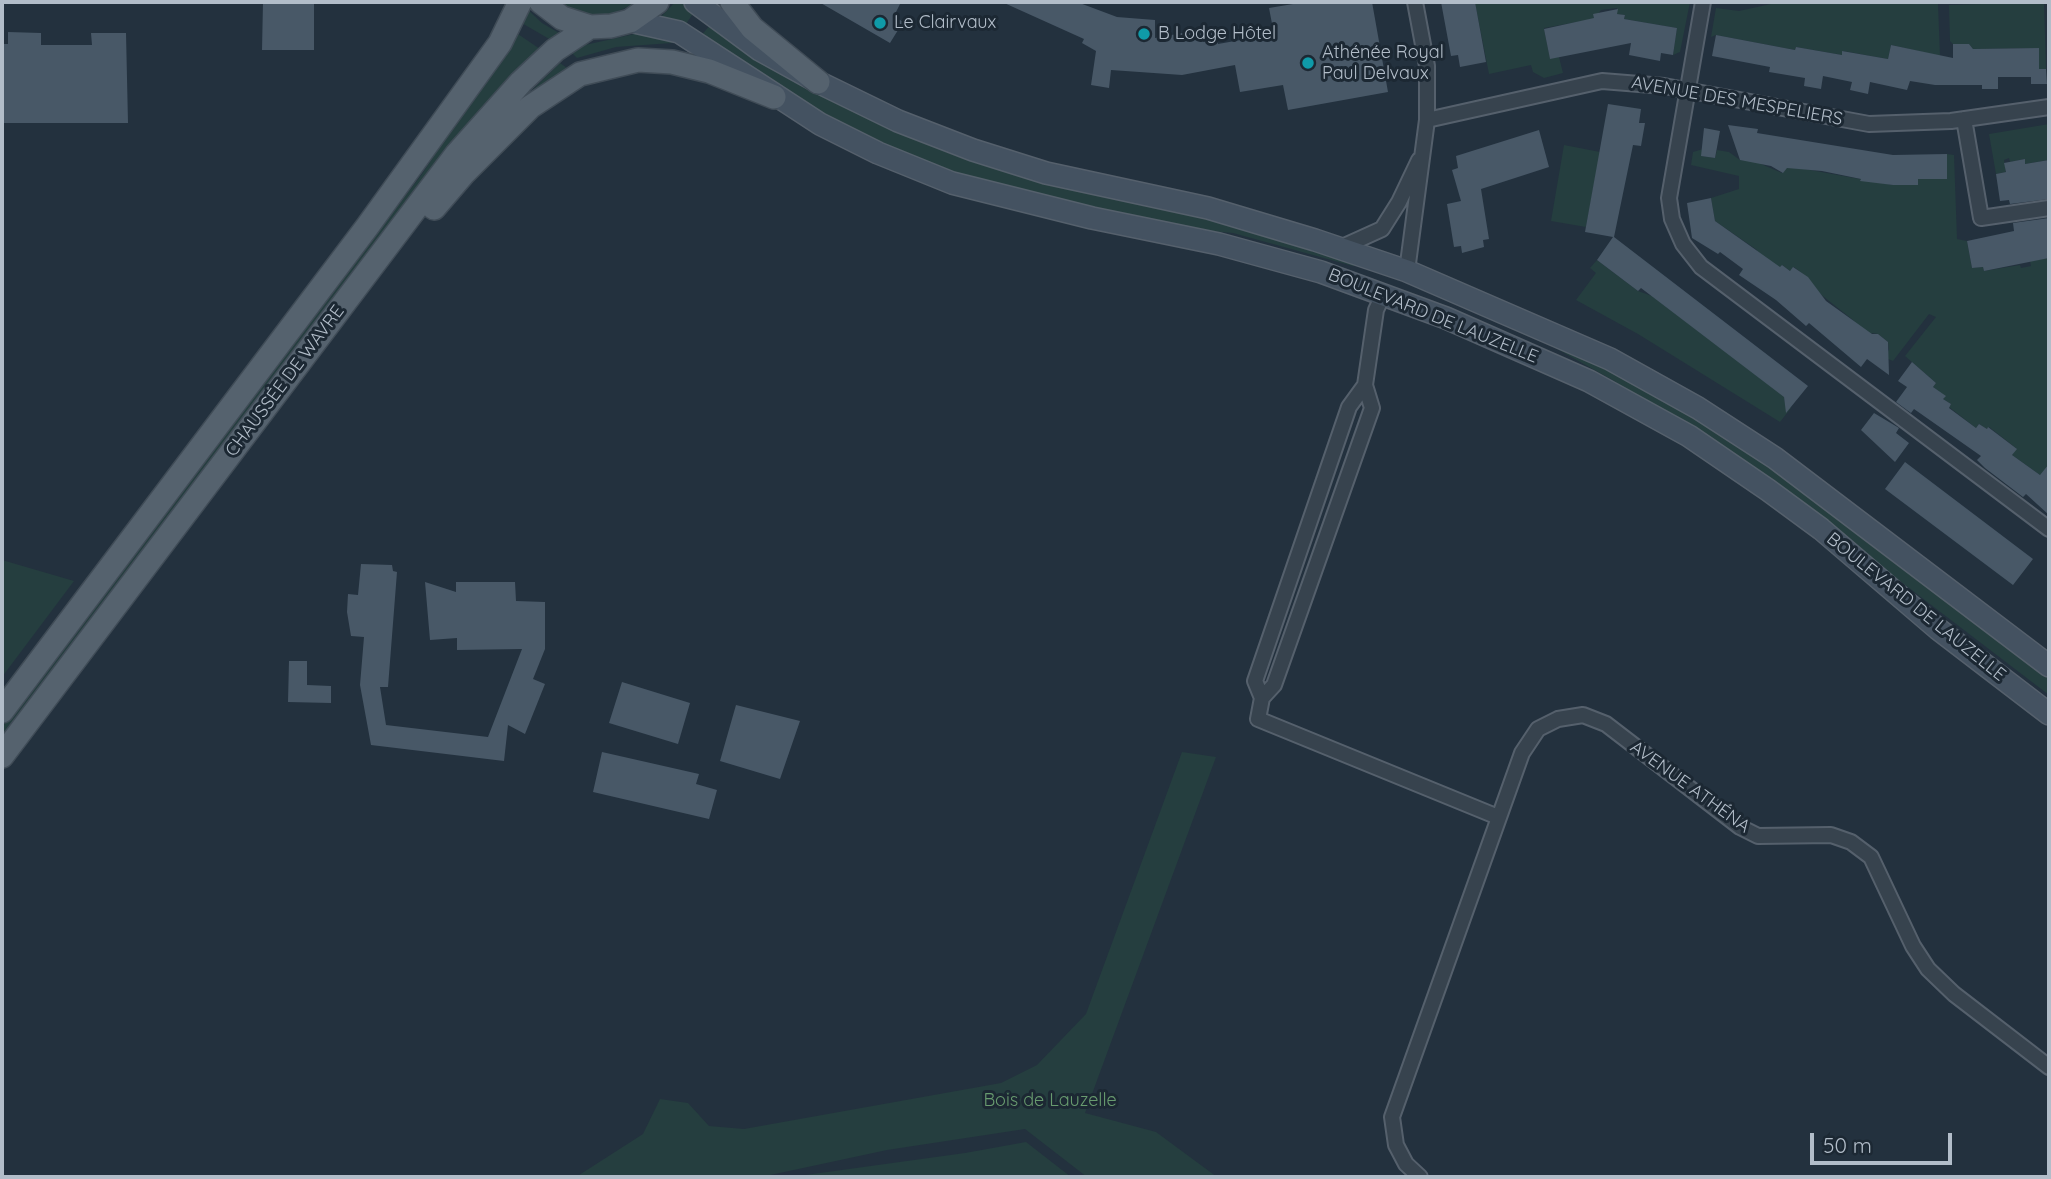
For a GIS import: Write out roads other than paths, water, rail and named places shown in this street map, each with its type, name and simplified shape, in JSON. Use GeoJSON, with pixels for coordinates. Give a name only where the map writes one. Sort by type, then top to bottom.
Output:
{"type":"FeatureCollection","features":[{"type":"Feature","properties":{"kind":"main road","name":"CHAUSSÉE DE WAVRE"},"geometry":{"type":"LineString","coordinates":[[2,711],[367,227],[500,43],[520,2]]}},
{"type":"Feature","properties":{"kind":"main road","name":"CHAUSSÉE DE WAVRE"},"geometry":{"type":"LineString","coordinates":[[541,2],[562,18],[590,27],[611,26],[630,21],[657,2]]}},
{"type":"Feature","properties":{"kind":"main road","name":"BOULEVARD DE LAUZELLE"},"geometry":{"type":"LineString","coordinates":[[695,2],[760,50],[898,121],[1009,163],[1208,208],[1340,248],[1408,271],[1599,354],[1728,427],[1775,458],[2049,666]]}},
{"type":"Feature","properties":{"kind":"main road"},"geometry":{"type":"LineString","coordinates":[[732,2],[752,27],[818,82]]}},
{"type":"Feature","properties":{"kind":"main road","name":"BOULEVARD DE LAUZELLE"},"geometry":{"type":"LineString","coordinates":[[630,21],[680,32],[774,97],[878,153],[952,183],[1045,207],[1274,258],[1384,293],[1555,365],[1689,436],[1821,529],[1910,607],[2049,714]]}},
{"type":"Feature","properties":{"kind":"main road","name":"CHAUSSÉE DE WAVRE"},"geometry":{"type":"LineString","coordinates":[[2,755],[456,155],[555,50],[590,27]]}},
{"type":"Feature","properties":{"kind":"main road"},"geometry":{"type":"LineString","coordinates":[[373,263],[403,247],[464,173],[530,107],[580,74],[638,60],[672,62],[709,71],[774,97]]}},
{"type":"Feature","properties":{"kind":"main road"},"geometry":{"type":"LineString","coordinates":[[1363,286],[1387,282],[1408,271]]}},
{"type":"Feature","properties":{"kind":"street"},"geometry":{"type":"LineString","coordinates":[[1408,271],[1427,120],[1427,66],[1415,2]]}},
{"type":"Feature","properties":{"kind":"street"},"geometry":{"type":"LineString","coordinates":[[1703,2],[1668,198],[1672,219],[1683,244],[1701,267],[2049,529]]}},
{"type":"Feature","properties":{"kind":"street","name":"AVENUE DES MESPELIERS"},"geometry":{"type":"LineString","coordinates":[[1427,120],[1602,81],[1630,81],[1869,124],[1964,119],[2049,107]]}},
{"type":"Feature","properties":{"kind":"street"},"geometry":{"type":"LineString","coordinates":[[1964,119],[1981,218],[2049,208]]}},
{"type":"Feature","properties":{"kind":"street"},"geometry":{"type":"LineString","coordinates":[[1340,248],[1382,229],[1399,202],[1422,152]]}},
{"type":"Feature","properties":{"kind":"street"},"geometry":{"type":"LineString","coordinates":[[1384,293],[1376,310],[1365,385],[1372,408],[1274,685],[1262,698],[1258,719],[1498,817]]}},
{"type":"Feature","properties":{"kind":"street"},"geometry":{"type":"LineString","coordinates":[[1262,698],[1255,681],[1349,407],[1365,385]]}},
{"type":"Feature","properties":{"kind":"street","name":"AVENUE ATHÉNA"},"geometry":{"type":"LineString","coordinates":[[1420,1177],[1406,1164],[1396,1145],[1392,1117],[1522,753],[1538,729],[1558,719],[1584,715],[1606,724],[1740,827],[1758,836],[1830,835],[1851,842],[1871,858],[1913,946],[1928,969],[1954,994],[2049,1067]]}},
{"type":"Feature","properties":{"kind":"place","name":"Le Clairvaux"},"geometry":{"type":"Point","coordinates":[880,23]}},
{"type":"Feature","properties":{"kind":"place","name":"B Lodge Hôtel"},"geometry":{"type":"Point","coordinates":[1144,34]}},
{"type":"Feature","properties":{"kind":"place","name":"Athénée Royal Paul Delvaux"},"geometry":{"type":"Point","coordinates":[1308,63]}},
{"type":"Feature","properties":{"kind":"park label","name":"Bois de Lauzelle"},"geometry":{"type":"Point","coordinates":[1050,1101]}}]}
